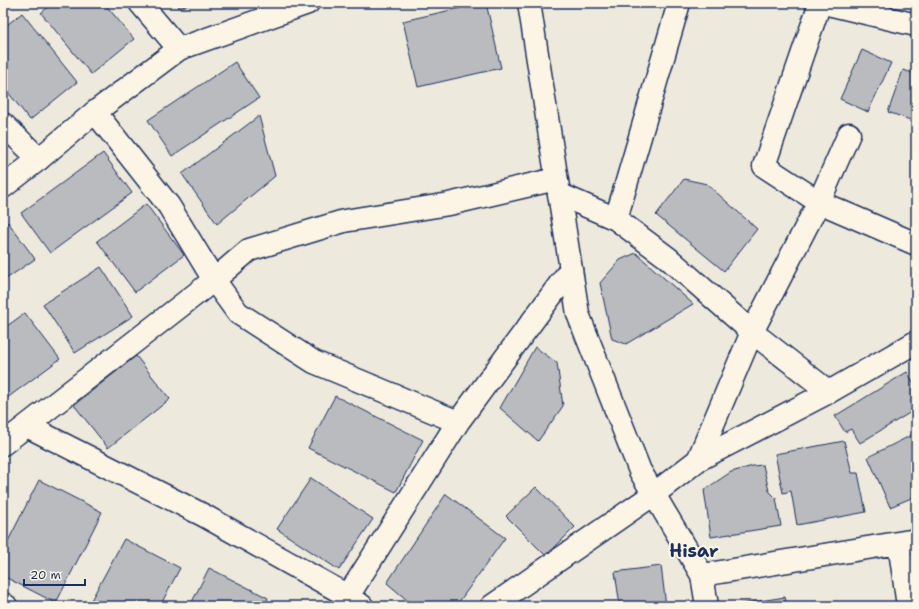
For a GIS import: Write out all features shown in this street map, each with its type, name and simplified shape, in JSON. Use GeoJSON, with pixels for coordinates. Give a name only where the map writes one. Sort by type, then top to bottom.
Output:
{"type":"FeatureCollection","features":[{"type":"Feature","properties":{"kind":"street"},"geometry":{"type":"LineString","coordinates":[[140,3],[179,49]]}},
{"type":"Feature","properties":{"kind":"street"},"geometry":{"type":"LineString","coordinates":[[3,187],[95,112],[179,49],[308,3]]}},
{"type":"Feature","properties":{"kind":"street"},"geometry":{"type":"LineString","coordinates":[[529,3],[578,314],[640,471],[702,575],[707,606]]}},
{"type":"Feature","properties":{"kind":"street"},"geometry":{"type":"LineString","coordinates":[[616,218],[679,3]]}},
{"type":"Feature","properties":{"kind":"street"},"geometry":{"type":"LineString","coordinates":[[820,3],[764,166],[819,202],[916,244]]}},
{"type":"Feature","properties":{"kind":"street"},"geometry":{"type":"LineString","coordinates":[[824,3],[916,25]]}},
{"type":"Feature","properties":{"kind":"street"},"geometry":{"type":"LineString","coordinates":[[95,112],[169,206],[214,280],[238,313],[314,362],[458,422]]}},
{"type":"Feature","properties":{"kind":"street"},"geometry":{"type":"LineString","coordinates":[[3,124],[39,158]]}},
{"type":"Feature","properties":{"kind":"street"},"geometry":{"type":"LineString","coordinates":[[698,460],[752,332],[819,202],[849,134]]}},
{"type":"Feature","properties":{"kind":"street"},"geometry":{"type":"LineString","coordinates":[[3,444],[214,280],[249,250],[344,221],[558,187],[616,218],[668,258],[752,332],[829,392]]}},
{"type":"Feature","properties":{"kind":"street"},"geometry":{"type":"LineString","coordinates":[[27,426],[203,515],[355,601],[458,422],[571,269]]}},
{"type":"Feature","properties":{"kind":"street"},"geometry":{"type":"LineString","coordinates":[[492,606],[654,494],[698,460],[829,392],[916,342]]}},
{"type":"Feature","properties":{"kind":"street"},"geometry":{"type":"LineString","coordinates":[[702,575],[908,541],[908,606]]}},
{"type":"Feature","properties":{"kind":"building"},"geometry":{"type":"Polygon","coordinates":[[[53,3],[104,3],[134,39],[91,74],[41,13],[53,3]]]}},
{"type":"Feature","properties":{"kind":"building"},"geometry":{"type":"Polygon","coordinates":[[[178,3],[195,3],[179,8],[178,3]]]}},
{"type":"Feature","properties":{"kind":"building"},"geometry":{"type":"Polygon","coordinates":[[[486,3],[501,68],[418,87],[403,21],[486,3]]]}},
{"type":"Feature","properties":{"kind":"building"},"geometry":{"type":"Polygon","coordinates":[[[22,13],[77,82],[30,120],[3,86],[3,28],[22,13]]]}},
{"type":"Feature","properties":{"kind":"building"},"geometry":{"type":"Polygon","coordinates":[[[862,50],[891,63],[868,112],[840,99],[862,50]]]}},
{"type":"Feature","properties":{"kind":"building"},"geometry":{"type":"Polygon","coordinates":[[[235,62],[259,98],[172,156],[148,120],[235,62]]]}},
{"type":"Feature","properties":{"kind":"building"},"geometry":{"type":"Polygon","coordinates":[[[903,70],[916,74],[916,122],[888,112],[903,70]]]}},
{"type":"Feature","properties":{"kind":"building"},"geometry":{"type":"Polygon","coordinates":[[[259,116],[275,176],[217,224],[182,174],[259,116]]]}},
{"type":"Feature","properties":{"kind":"building"},"geometry":{"type":"Polygon","coordinates":[[[103,153],[132,193],[50,253],[21,213],[103,153]]]}},
{"type":"Feature","properties":{"kind":"building"},"geometry":{"type":"Polygon","coordinates":[[[684,179],[707,184],[757,229],[724,271],[656,215],[684,179]]]}},
{"type":"Feature","properties":{"kind":"building"},"geometry":{"type":"Polygon","coordinates":[[[146,204],[184,255],[135,292],[97,241],[146,204]]]}},
{"type":"Feature","properties":{"kind":"building"},"geometry":{"type":"Polygon","coordinates":[[[8,222],[35,259],[3,281],[3,226],[8,222]]]}},
{"type":"Feature","properties":{"kind":"building"},"geometry":{"type":"Polygon","coordinates":[[[636,253],[693,304],[626,344],[612,339],[600,283],[620,260],[636,253]]]}},
{"type":"Feature","properties":{"kind":"building"},"geometry":{"type":"Polygon","coordinates":[[[101,267],[133,316],[75,353],[43,304],[101,267]]]}},
{"type":"Feature","properties":{"kind":"building"},"geometry":{"type":"Polygon","coordinates":[[[25,313],[60,359],[3,401],[3,329],[25,313]]]}},
{"type":"Feature","properties":{"kind":"building"},"geometry":{"type":"Polygon","coordinates":[[[535,347],[557,363],[563,406],[538,441],[500,408],[535,347]]]}},
{"type":"Feature","properties":{"kind":"building"},"geometry":{"type":"Polygon","coordinates":[[[136,356],[170,399],[108,448],[74,405],[136,356]]]}},
{"type":"Feature","properties":{"kind":"building"},"geometry":{"type":"Polygon","coordinates":[[[907,372],[916,386],[916,391],[913,393],[916,398],[916,409],[860,443],[851,429],[845,432],[835,416],[907,372]]]}},
{"type":"Feature","properties":{"kind":"building"},"geometry":{"type":"Polygon","coordinates":[[[335,396],[423,440],[396,492],[308,448],[335,396]]]}},
{"type":"Feature","properties":{"kind":"building"},"geometry":{"type":"Polygon","coordinates":[[[916,433],[916,496],[890,507],[868,457],[916,433]]]}},
{"type":"Feature","properties":{"kind":"building"},"geometry":{"type":"Polygon","coordinates":[[[844,441],[852,473],[858,473],[866,512],[797,525],[791,491],[783,493],[775,454],[844,441]]]}},
{"type":"Feature","properties":{"kind":"building"},"geometry":{"type":"Polygon","coordinates":[[[763,465],[769,491],[776,498],[781,526],[711,537],[704,490],[731,472],[763,465]]]}},
{"type":"Feature","properties":{"kind":"building"},"geometry":{"type":"Polygon","coordinates":[[[311,478],[373,519],[339,570],[277,529],[311,478]]]}},
{"type":"Feature","properties":{"kind":"building"},"geometry":{"type":"Polygon","coordinates":[[[39,480],[102,512],[56,603],[3,576],[3,551],[39,480]]]}},
{"type":"Feature","properties":{"kind":"building"},"geometry":{"type":"Polygon","coordinates":[[[536,487],[575,527],[546,556],[506,516],[536,487]]]}},
{"type":"Feature","properties":{"kind":"building"},"geometry":{"type":"Polygon","coordinates":[[[446,494],[505,538],[456,606],[414,606],[387,583],[446,494]]]}},
{"type":"Feature","properties":{"kind":"building"},"geometry":{"type":"Polygon","coordinates":[[[124,539],[180,568],[160,606],[88,606],[124,539]]]}},
{"type":"Feature","properties":{"kind":"building"},"geometry":{"type":"Polygon","coordinates":[[[661,566],[666,606],[620,606],[615,572],[661,566]]]}},
{"type":"Feature","properties":{"kind":"building"},"geometry":{"type":"Polygon","coordinates":[[[209,568],[268,598],[264,606],[190,606],[209,568]]]}},
{"type":"Feature","properties":{"kind":"building"},"geometry":{"type":"Polygon","coordinates":[[[785,597],[787,606],[729,606],[785,597]]]}},
{"type":"Feature","properties":{"kind":"district","name":"Hisar"},"geometry":{"type":"Point","coordinates":[694,551]}}]}
